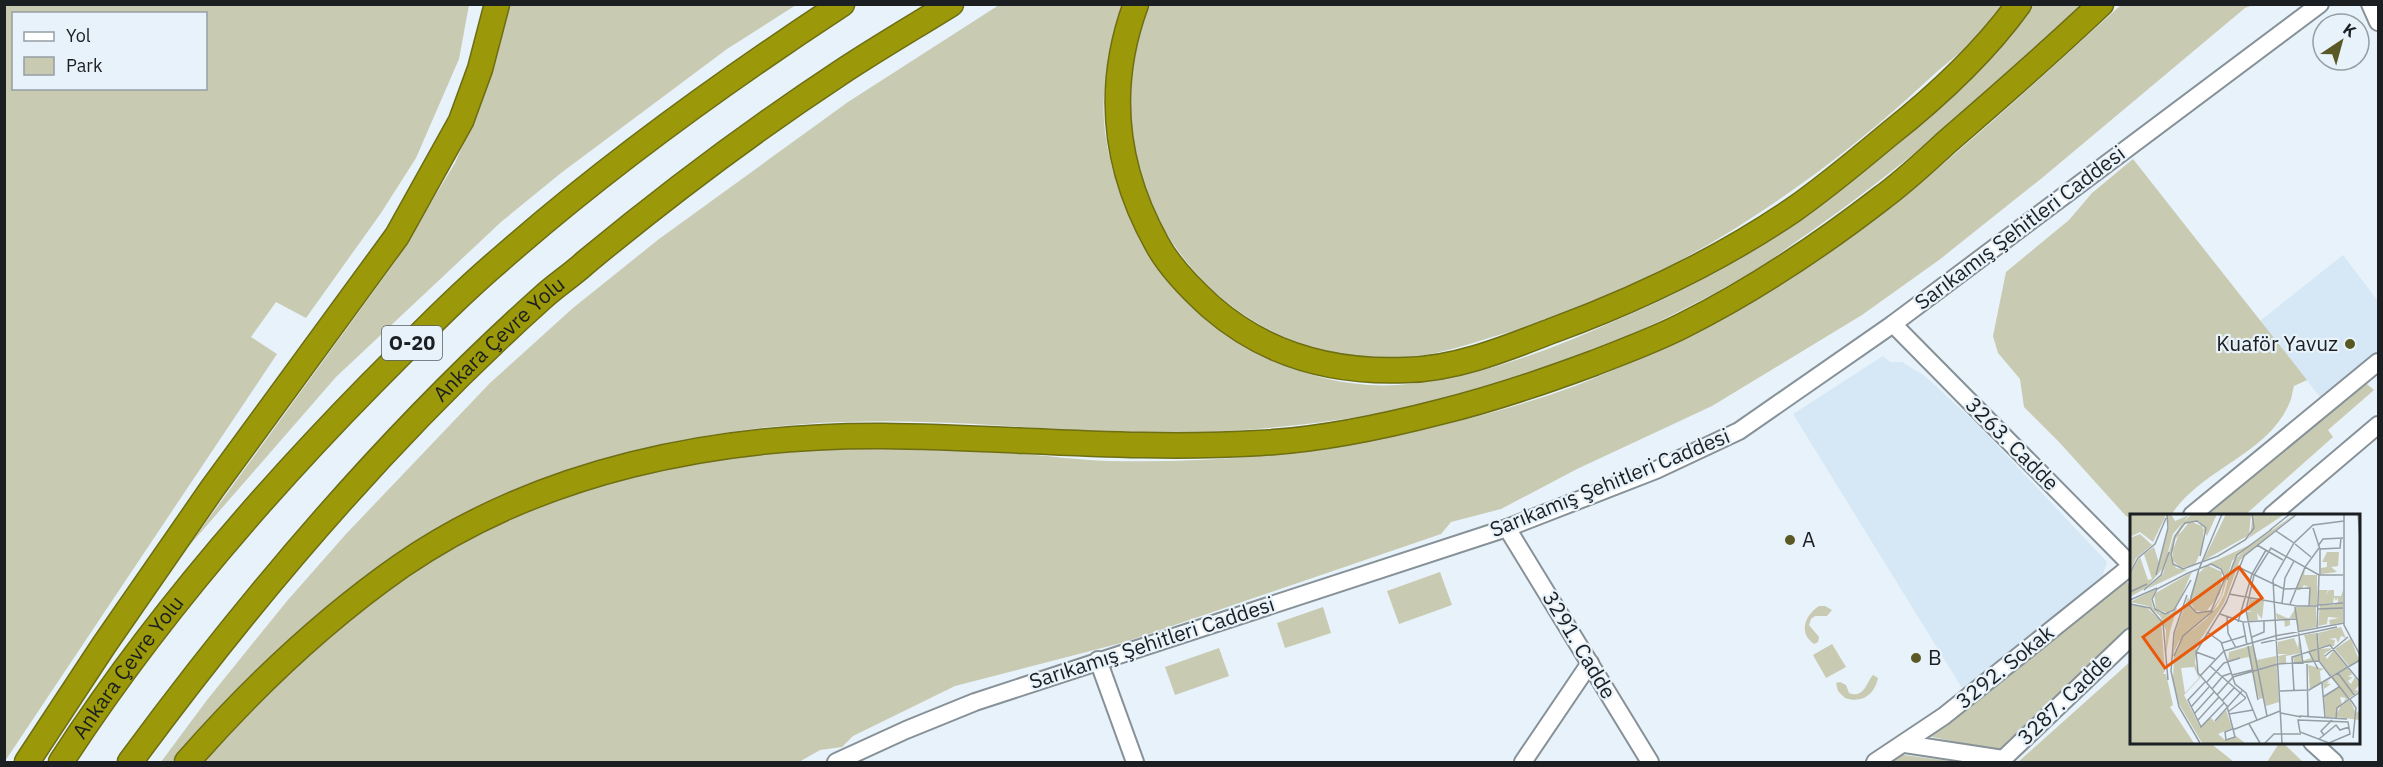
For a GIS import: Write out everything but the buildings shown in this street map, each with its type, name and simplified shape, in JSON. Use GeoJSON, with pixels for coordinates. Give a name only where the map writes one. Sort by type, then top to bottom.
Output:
{"type":"FeatureCollection","features":[{"type":"Feature","properties":{"kind":"highway"},"geometry":{"type":"LineString","coordinates":[[27,762],[104,645],[206,499],[397,236],[461,121],[480,69],[497,4]]}},
{"type":"Feature","properties":{"kind":"highway","name":"Ankara Çevre Yolu"},"geometry":{"type":"LineString","coordinates":[[61,762],[129,665],[247,517],[334,422],[411,345],[500,259],[669,123],[842,4]]}},
{"type":"Feature","properties":{"kind":"highway","name":"Ankara Çevre Yolu"},"geometry":{"type":"LineString","coordinates":[[130,762],[238,619],[332,509],[449,387],[544,297],[644,214],[708,166],[840,72],[951,4]]}},
{"type":"Feature","properties":{"kind":"highway"},"geometry":{"type":"LineString","coordinates":[[1136,4],[1122,52],[1117,84],[1119,130],[1126,172],[1141,215],[1162,252],[1192,290],[1229,322],[1271,347],[1296,358],[1332,366],[1366,370],[1409,370],[1453,363],[1509,348],[1664,285],[1725,252],[1794,209],[1917,112],[1978,54],[2019,4]]}},
{"type":"Feature","properties":{"kind":"highway"},"geometry":{"type":"LineString","coordinates":[[187,762],[252,692],[291,655],[345,609],[404,564],[462,530],[539,494],[659,456],[801,437],[944,438],[1143,446],[1266,443],[1352,431],[1437,413],[1519,391],[1614,355],[1680,327],[1747,290],[1885,196],[2011,87],[2101,4]]}},
{"type":"Feature","properties":{"kind":"street","name":"Sarıkamış Şehitleri Caddesi"},"geometry":{"type":"LineString","coordinates":[[836,762],[975,702],[1507,528],[1656,470],[1739,431],[1893,324],[2320,4]]}},
{"type":"Feature","properties":{"kind":"street"},"geometry":{"type":"LineString","coordinates":[[2370,4],[2379,22]]}},
{"type":"Feature","properties":{"kind":"street","name":"3263. Cadde"},"geometry":{"type":"LineString","coordinates":[[1893,324],[2130,564]]}},
{"type":"Feature","properties":{"kind":"street"},"geometry":{"type":"LineString","coordinates":[[2193,514],[2379,362]]}},
{"type":"Feature","properties":{"kind":"street"},"geometry":{"type":"LineString","coordinates":[[2273,514],[2379,425]]}},
{"type":"Feature","properties":{"kind":"street","name":"3291. Cadde"},"geometry":{"type":"LineString","coordinates":[[1507,528],[1650,762]]}},
{"type":"Feature","properties":{"kind":"street","name":"3292. Sokak"},"geometry":{"type":"LineString","coordinates":[[1875,762],[1905,744],[1960,703],[2130,566]]}},
{"type":"Feature","properties":{"kind":"street","name":"3287. Cadde"},"geometry":{"type":"LineString","coordinates":[[2002,761],[2130,638]]}},
{"type":"Feature","properties":{"kind":"street"},"geometry":{"type":"LineString","coordinates":[[1098,660],[1135,762]]}},
{"type":"Feature","properties":{"kind":"street"},"geometry":{"type":"LineString","coordinates":[[1523,762],[1590,663]]}},
{"type":"Feature","properties":{"kind":"street"},"geometry":{"type":"LineString","coordinates":[[2314,743],[2334,762]]}},
{"type":"Feature","properties":{"kind":"street"},"geometry":{"type":"LineString","coordinates":[[1905,744],[2002,761]]}},
{"type":"Feature","properties":{"kind":"shaded area"},"geometry":{"type":"Polygon","coordinates":[[[2343,255],[2378,301],[2378,351],[2320,397],[2260,321],[2343,255]]]}},
{"type":"Feature","properties":{"kind":"shaded area"},"geometry":{"type":"Polygon","coordinates":[[[1883,356],[1890,362],[1902,362],[1925,376],[1978,425],[2107,562],[2101,581],[1965,693],[1793,414],[1883,356]]]}},
{"type":"Feature","properties":{"kind":"green space"},"geometry":{"type":"Polygon","coordinates":[[[5,4],[469,5],[459,59],[416,158],[381,213],[306,318],[276,302],[251,337],[277,354],[5,761],[5,4]]]}},
{"type":"Feature","properties":{"kind":"green space"},"geometry":{"type":"Polygon","coordinates":[[[509,5],[796,5],[727,49],[561,173],[501,222],[336,377],[188,547],[395,262],[455,163],[481,104],[500,44],[509,5]]]}},
{"type":"Feature","properties":{"kind":"green space"},"geometry":{"type":"Polygon","coordinates":[[[999,5],[1124,5],[1105,83],[1104,119],[1107,144],[1121,195],[1131,219],[1157,264],[1171,283],[1217,327],[1272,360],[1302,372],[1333,380],[1365,385],[1397,385],[1454,377],[1537,353],[1652,305],[1719,270],[1770,239],[1806,212],[1949,94],[2003,44],[2033,5],[2082,5],[1929,141],[1828,220],[1757,269],[1724,288],[1654,324],[1581,356],[1471,393],[1395,410],[1318,423],[1240,430],[1162,433],[925,422],[844,422],[764,428],[686,439],[611,457],[537,482],[466,515],[397,555],[310,621],[248,680],[172,762],[161,762],[207,700],[287,601],[346,534],[490,383],[573,308],[659,239],[848,102],[999,5]]]}},
{"type":"Feature","properties":{"kind":"green space"},"geometry":{"type":"Polygon","coordinates":[[[1147,5],[2004,5],[1971,43],[1846,150],[1755,216],[1708,245],[1609,296],[1551,320],[1448,350],[1396,358],[1336,353],[1307,346],[1279,335],[1253,321],[1229,304],[1206,284],[1186,261],[1165,231],[1149,201],[1132,139],[1130,106],[1132,74],[1147,5]]]}},
{"type":"Feature","properties":{"kind":"green space"},"geometry":{"type":"Polygon","coordinates":[[[2121,5],[2253,5],[2245,8],[2042,178],[1939,260],[1862,315],[1712,406],[1577,469],[1501,509],[1451,522],[1441,534],[1125,642],[955,686],[853,736],[842,747],[820,750],[799,762],[198,762],[325,641],[408,577],[464,543],[522,515],[583,492],[645,474],[709,461],[773,453],[838,449],[962,451],[1108,461],[1181,461],[1254,457],[1327,448],[1420,430],[1510,407],[1585,382],[1713,323],[1770,292],[1806,269],[1929,176],[2121,5]]]}},
{"type":"Feature","properties":{"kind":"green space"},"geometry":{"type":"Polygon","coordinates":[[[2133,159],[2307,380],[2294,386],[2289,404],[2279,421],[2266,436],[2199,485],[2172,514],[2130,514],[2130,518],[2126,516],[2024,407],[2020,379],[1998,353],[1993,336],[2006,272],[2069,220],[2092,193],[2133,159]]]}},
{"type":"Feature","properties":{"kind":"green space"},"geometry":{"type":"Polygon","coordinates":[[[2362,380],[2374,390],[2328,430],[2333,437],[2246,514],[2209,514],[2362,380]]]}},
{"type":"Feature","properties":{"kind":"green space"},"geometry":{"type":"Polygon","coordinates":[[[1440,572],[1452,605],[1399,624],[1387,591],[1440,572]]]}},
{"type":"Feature","properties":{"kind":"green space"},"geometry":{"type":"Polygon","coordinates":[[[2125,579],[2130,586],[2130,628],[1998,751],[1928,736],[2125,579]]]}},
{"type":"Feature","properties":{"kind":"green space"},"geometry":{"type":"Polygon","coordinates":[[[1819,606],[1832,610],[1827,616],[1815,616],[1811,619],[1809,625],[1819,637],[1818,642],[1814,644],[1806,635],[1805,624],[1810,614],[1819,606]]]}},
{"type":"Feature","properties":{"kind":"green space"},"geometry":{"type":"Polygon","coordinates":[[[1323,607],[1331,633],[1285,648],[1277,623],[1323,607]]]}},
{"type":"Feature","properties":{"kind":"green space"},"geometry":{"type":"Polygon","coordinates":[[[1832,644],[1846,667],[1826,678],[1813,655],[1832,644]]]}},
{"type":"Feature","properties":{"kind":"green space"},"geometry":{"type":"Polygon","coordinates":[[[1219,648],[1229,676],[1175,695],[1165,667],[1219,648]]]}},
{"type":"Feature","properties":{"kind":"green space"},"geometry":{"type":"Polygon","coordinates":[[[2130,662],[2130,743],[2210,743],[2234,762],[2018,762],[2130,662]]]}},
{"type":"Feature","properties":{"kind":"green space"},"geometry":{"type":"Polygon","coordinates":[[[1873,675],[1878,678],[1874,689],[1862,699],[1845,698],[1838,691],[1836,683],[1840,682],[1846,685],[1849,693],[1858,694],[1873,675]]]}},
{"type":"Feature","properties":{"kind":"green space"},"geometry":{"type":"Polygon","coordinates":[[[2279,743],[2283,743],[2303,762],[2267,762],[2279,743]]]}},
{"type":"Feature","properties":{"kind":"green space"},"geometry":{"type":"Polygon","coordinates":[[[1904,755],[1958,762],[1882,762],[1891,756],[1904,755]]]}},
{"type":"Feature","properties":{"kind":"place","name":"Kuaför Yavuz"},"geometry":{"type":"Point","coordinates":[2350,344]}},
{"type":"Feature","properties":{"kind":"place","name":"A"},"geometry":{"type":"Point","coordinates":[1790,540]}},
{"type":"Feature","properties":{"kind":"place","name":"B"},"geometry":{"type":"Point","coordinates":[1916,658]}}]}
